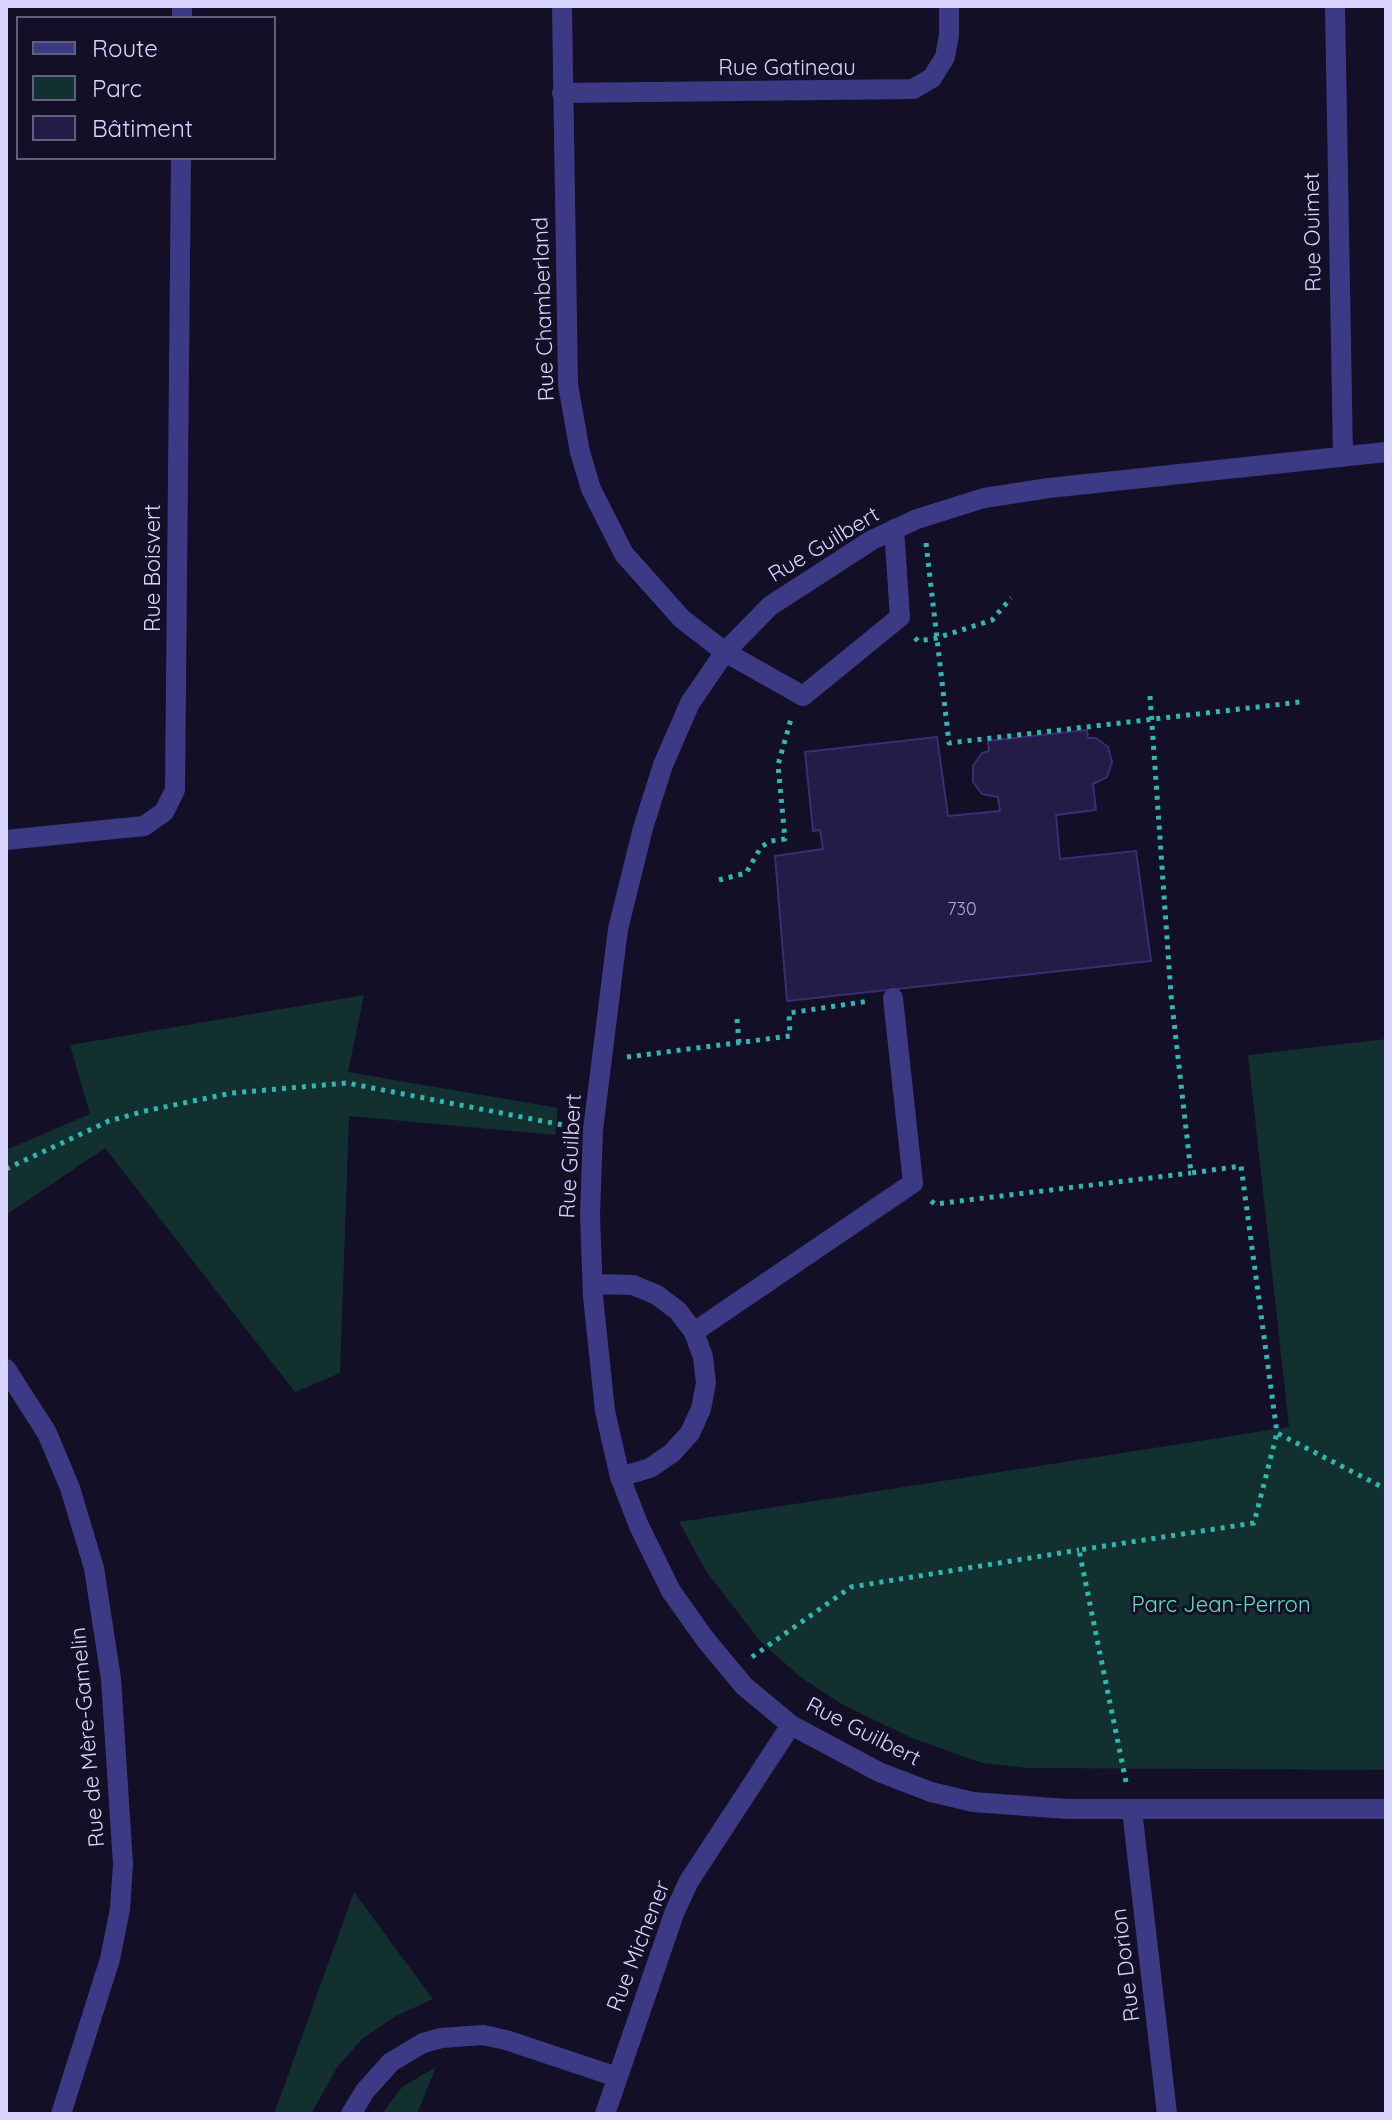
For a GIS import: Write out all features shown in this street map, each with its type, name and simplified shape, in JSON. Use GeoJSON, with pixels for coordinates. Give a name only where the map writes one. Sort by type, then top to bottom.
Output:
{"type":"FeatureCollection","features":[{"type":"Feature","properties":{"kind":"street","name":"Rue Chamberland"},"geometry":{"type":"LineString","coordinates":[[562,6],[567,370],[580,452],[591,489],[624,554],[682,619],[725,652],[803,696]]}},
{"type":"Feature","properties":{"kind":"street","name":"Rue Gatineau"},"geometry":{"type":"LineString","coordinates":[[562,93],[913,89],[932,78],[945,57],[949,6]]}},
{"type":"Feature","properties":{"kind":"street","name":"Rue Ouimet"},"geometry":{"type":"LineString","coordinates":[[1335,6],[1343,457]]}},
{"type":"Feature","properties":{"kind":"street","name":"Rue Boisvert"},"geometry":{"type":"LineString","coordinates":[[6,840],[144,826],[164,812],[175,790],[181,160]]}},
{"type":"Feature","properties":{"kind":"street","name":"Rue Guilbert"},"geometry":{"type":"LineString","coordinates":[[1386,452],[1049,488],[984,498],[923,516],[894,529],[851,551],[789,591],[725,652],[690,703],[663,765],[643,828],[618,929],[593,1130],[590,1203],[599,1373],[620,1477],[647,1545],[671,1591],[731,1672],[791,1725],[879,1772],[952,1798],[1020,1808],[1386,1809]]}},
{"type":"Feature","properties":{"kind":"street"},"geometry":{"type":"LineString","coordinates":[[803,696],[900,617],[894,529]]}},
{"type":"Feature","properties":{"kind":"street"},"geometry":{"type":"LineString","coordinates":[[694,1332],[913,1183],[893,998]]}},
{"type":"Feature","properties":{"kind":"street"},"geometry":{"type":"LineString","coordinates":[[593,1284],[633,1285],[657,1295],[678,1311],[694,1332],[703,1357],[706,1383],[701,1409],[690,1433],[672,1453],[650,1468],[620,1477]]}},
{"type":"Feature","properties":{"kind":"street","name":"Rue de Mère-Gamelin"},"geometry":{"type":"LineString","coordinates":[[6,1369],[42,1423],[70,1488],[94,1568],[111,1679],[123,1864],[120,1909],[110,1959],[61,2114]]}},
{"type":"Feature","properties":{"kind":"street","name":"Rue Michener"},"geometry":{"type":"LineString","coordinates":[[605,2114],[689,1881],[791,1725]]}},
{"type":"Feature","properties":{"kind":"street","name":"Rue Dorion"},"geometry":{"type":"LineString","coordinates":[[1132,1810],[1167,2114]]}},
{"type":"Feature","properties":{"kind":"street"},"geometry":{"type":"LineString","coordinates":[[351,2114],[365,2091],[391,2062],[423,2043],[441,2038],[495,2037],[617,2077]]}},
{"type":"Feature","properties":{"kind":"path"},"geometry":{"type":"LineString","coordinates":[[923,516],[949,743],[1300,702]]}},
{"type":"Feature","properties":{"kind":"path"},"geometry":{"type":"LineString","coordinates":[[900,617],[918,641],[937,638],[992,620],[1011,598]]}},
{"type":"Feature","properties":{"kind":"path"},"geometry":{"type":"LineString","coordinates":[[719,880],[746,873],[761,847],[771,841],[785,839],[779,756],[803,696]]}},
{"type":"Feature","properties":{"kind":"path"},"geometry":{"type":"LineString","coordinates":[[1150,696],[1171,995],[1191,1173]]}},
{"type":"Feature","properties":{"kind":"path"},"geometry":{"type":"LineString","coordinates":[[602,1060],[790,1036],[789,1013],[893,998]]}},
{"type":"Feature","properties":{"kind":"path"},"geometry":{"type":"LineString","coordinates":[[737,1019],[739,1043]]}},
{"type":"Feature","properties":{"kind":"path"},"geometry":{"type":"LineString","coordinates":[[6,1169],[109,1121],[145,1111],[232,1093],[347,1083],[593,1130]]}},
{"type":"Feature","properties":{"kind":"path"},"geometry":{"type":"LineString","coordinates":[[731,1672],[851,1587],[1254,1523],[1277,1433],[1241,1166],[935,1204],[913,1183]]}},
{"type":"Feature","properties":{"kind":"path"},"geometry":{"type":"LineString","coordinates":[[1277,1433],[1386,1489]]}},
{"type":"Feature","properties":{"kind":"path"},"geometry":{"type":"LineString","coordinates":[[1079,1550],[1132,1810]]}},
{"type":"Feature","properties":{"kind":"green space"},"geometry":{"type":"Polygon","coordinates":[[[364,995],[348,1072],[558,1108],[555,1135],[349,1116],[340,1373],[295,1392],[105,1148],[6,1215],[6,1150],[90,1114],[70,1045],[364,995]]]}},
{"type":"Feature","properties":{"kind":"green space","name":"Parc Jean-Perron"},"geometry":{"type":"Polygon","coordinates":[[[1386,1039],[1386,1770],[1029,1768],[982,1763],[912,1738],[843,1705],[799,1676],[760,1641],[706,1571],[679,1522],[1289,1427],[1248,1055],[1386,1039]]]}},
{"type":"Feature","properties":{"kind":"green space"},"geometry":{"type":"Polygon","coordinates":[[[354,1892],[433,1999],[394,2017],[362,2039],[338,2066],[311,2114],[274,2114],[354,1892]]]}},
{"type":"Feature","properties":{"kind":"green space"},"geometry":{"type":"Polygon","coordinates":[[[436,2067],[417,2114],[382,2114],[402,2087],[436,2067]]]}},
{"type":"Feature","properties":{"kind":"building"},"geometry":{"type":"Polygon","coordinates":[[[1087,730],[1088,738],[1096,738],[1108,747],[1112,762],[1107,777],[1093,784],[1096,810],[1056,815],[1060,859],[1136,851],[1151,961],[787,1001],[775,856],[823,849],[820,830],[813,831],[805,752],[937,737],[948,816],[1000,811],[998,797],[982,794],[973,782],[973,766],[982,753],[989,751],[988,741],[1087,730]]]}}]}
